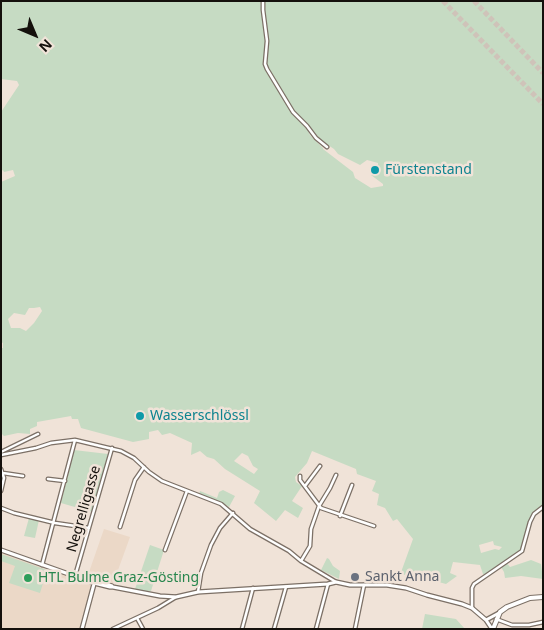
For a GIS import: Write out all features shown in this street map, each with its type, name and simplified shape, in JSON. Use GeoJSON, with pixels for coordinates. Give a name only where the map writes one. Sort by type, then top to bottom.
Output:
{"type":"FeatureCollection","features":[{"type":"Feature","properties":{"kind":"main road"},"geometry":{"type":"LineString","coordinates":[[492,629],[500,612],[530,598],[543,597]]}},
{"type":"Feature","properties":{"kind":"street"},"geometry":{"type":"LineString","coordinates":[[263,1],[268,41],[266,69],[293,112],[316,138],[327,147]]}},
{"type":"Feature","properties":{"kind":"street"},"geometry":{"type":"LineString","coordinates":[[1,453],[38,434]]}},
{"type":"Feature","properties":{"kind":"street"},"geometry":{"type":"LineString","coordinates":[[1,453],[75,440],[112,448],[129,454],[162,480],[187,492],[215,500],[250,529],[289,551],[301,561],[336,582],[350,585],[380,584],[406,588],[462,604],[472,608],[486,620],[492,629]]}},
{"type":"Feature","properties":{"kind":"street"},"geometry":{"type":"LineString","coordinates":[[42,565],[75,440]]}},
{"type":"Feature","properties":{"kind":"street","name":"Negrelligasse"},"geometry":{"type":"LineString","coordinates":[[75,576],[112,448]]}},
{"type":"Feature","properties":{"kind":"street"},"geometry":{"type":"LineString","coordinates":[[305,486],[320,466]]}},
{"type":"Feature","properties":{"kind":"street"},"geometry":{"type":"LineString","coordinates":[[120,527],[135,480],[144,467]]}},
{"type":"Feature","properties":{"kind":"street"},"geometry":{"type":"LineString","coordinates":[[1,469],[4,478],[1,491]]}},
{"type":"Feature","properties":{"kind":"street"},"geometry":{"type":"LineString","coordinates":[[3,474],[23,476]]}},
{"type":"Feature","properties":{"kind":"street"},"geometry":{"type":"LineString","coordinates":[[301,561],[310,546],[311,528],[319,506],[331,487],[336,474]]}},
{"type":"Feature","properties":{"kind":"street"},"geometry":{"type":"LineString","coordinates":[[300,476],[302,482],[319,506],[340,516],[374,526]]}},
{"type":"Feature","properties":{"kind":"street"},"geometry":{"type":"LineString","coordinates":[[48,478],[65,481]]}},
{"type":"Feature","properties":{"kind":"street"},"geometry":{"type":"LineString","coordinates":[[340,516],[352,485]]}},
{"type":"Feature","properties":{"kind":"street"},"geometry":{"type":"LineString","coordinates":[[165,550],[187,492]]}},
{"type":"Feature","properties":{"kind":"street"},"geometry":{"type":"LineString","coordinates":[[472,608],[474,584],[522,551],[530,522],[534,514],[543,506]]}},
{"type":"Feature","properties":{"kind":"street"},"geometry":{"type":"LineString","coordinates":[[1,508],[54,523],[89,528]]}},
{"type":"Feature","properties":{"kind":"street"},"geometry":{"type":"LineString","coordinates":[[198,592],[201,573],[211,545],[220,528],[233,513]]}},
{"type":"Feature","properties":{"kind":"street"},"geometry":{"type":"LineString","coordinates":[[1,550],[94,583],[97,581],[113,587],[160,596],[176,597],[198,592],[336,582]]}},
{"type":"Feature","properties":{"kind":"street"},"geometry":{"type":"LineString","coordinates":[[82,629],[94,583]]}},
{"type":"Feature","properties":{"kind":"street"},"geometry":{"type":"LineString","coordinates":[[316,629],[328,584]]}},
{"type":"Feature","properties":{"kind":"street"},"geometry":{"type":"LineString","coordinates":[[274,629],[287,585]]}},
{"type":"Feature","properties":{"kind":"street"},"geometry":{"type":"LineString","coordinates":[[355,629],[364,585]]}},
{"type":"Feature","properties":{"kind":"street"},"geometry":{"type":"LineString","coordinates":[[242,629],[253,588]]}},
{"type":"Feature","properties":{"kind":"street"},"geometry":{"type":"LineString","coordinates":[[113,629],[158,608],[176,597]]}},
{"type":"Feature","properties":{"kind":"street"},"geometry":{"type":"LineString","coordinates":[[486,620],[500,612]]}},
{"type":"Feature","properties":{"kind":"street"},"geometry":{"type":"LineString","coordinates":[[137,618],[143,629]]}},
{"type":"Feature","properties":{"kind":"street"},"geometry":{"type":"LineString","coordinates":[[496,619],[517,625],[543,622]]}},
{"type":"Feature","properties":{"kind":"street"},"geometry":{"type":"LineString","coordinates":[[120,625],[123,629]]}},
{"type":"Feature","properties":{"kind":"shaded area"},"geometry":{"type":"Polygon","coordinates":[[[104,529],[130,537],[113,584],[88,575],[104,529]]]}},
{"type":"Feature","properties":{"kind":"shaded area","name":"HTL Bulme Graz-Gösting"},"geometry":{"type":"Polygon","coordinates":[[[1,550],[51,568],[50,571],[53,572],[53,570],[89,583],[92,587],[80,629],[1,629],[1,550]]]}},
{"type":"Feature","properties":{"kind":"green space"},"geometry":{"type":"Polygon","coordinates":[[[1,1],[543,1],[543,508],[533,514],[521,550],[506,562],[510,567],[531,560],[541,564],[543,579],[521,576],[505,578],[501,567],[488,576],[483,574],[480,565],[453,562],[450,573],[457,576],[446,584],[431,580],[430,574],[400,575],[413,539],[397,519],[393,521],[385,508],[377,505],[379,494],[372,491],[376,481],[357,474],[356,469],[312,451],[307,463],[295,477],[296,482],[302,486],[292,501],[303,508],[298,518],[285,510],[276,521],[254,503],[260,491],[200,451],[191,455],[192,443],[170,433],[162,435],[158,430],[149,432],[149,439],[133,442],[81,428],[78,419],[72,419],[71,416],[37,422],[37,426],[30,429],[30,434],[18,433],[4,436],[1,433],[1,348],[3,348],[3,343],[1,342],[1,182],[15,176],[13,170],[1,171],[1,112],[19,85],[17,81],[1,79],[1,1]],[[308,125],[307,128],[310,135],[323,149],[353,172],[355,178],[371,188],[383,186],[371,175],[378,172],[378,163],[367,160],[360,165],[338,154],[319,139],[308,125]],[[40,307],[29,308],[25,315],[14,313],[8,319],[11,328],[20,328],[26,331],[42,311],[40,307]],[[242,453],[234,461],[254,474],[258,469],[253,466],[248,456],[242,453]],[[493,541],[479,545],[481,553],[495,549],[499,550],[502,547],[494,545],[493,541]]]}},
{"type":"Feature","properties":{"kind":"green space"},"geometry":{"type":"Polygon","coordinates":[[[74,450],[108,454],[92,512],[61,503],[74,450]]]}},
{"type":"Feature","properties":{"kind":"green space"},"geometry":{"type":"Polygon","coordinates":[[[223,490],[235,496],[229,507],[199,494],[200,491],[217,498],[219,492],[223,490]]]}},
{"type":"Feature","properties":{"kind":"green space"},"geometry":{"type":"Polygon","coordinates":[[[29,518],[39,520],[35,538],[24,536],[29,518]]]}},
{"type":"Feature","properties":{"kind":"green space"},"geometry":{"type":"Polygon","coordinates":[[[150,545],[164,550],[151,591],[145,592],[135,589],[150,545]]]}},
{"type":"Feature","properties":{"kind":"green space","name":"HTL Bulme Graz-Gösting"},"geometry":{"type":"Polygon","coordinates":[[[1,554],[47,570],[40,593],[9,583],[15,566],[1,561],[1,554]]]}},
{"type":"Feature","properties":{"kind":"green space"},"geometry":{"type":"Polygon","coordinates":[[[327,558],[340,571],[339,579],[321,570],[327,558]]]}},
{"type":"Feature","properties":{"kind":"green space"},"geometry":{"type":"Polygon","coordinates":[[[425,614],[456,619],[465,629],[422,629],[425,614]]]}},
{"type":"Feature","properties":{"kind":"tunnel"},"geometry":{"type":"LineString","coordinates":[[443,1],[543,104]]}},
{"type":"Feature","properties":{"kind":"tunnel"},"geometry":{"type":"LineString","coordinates":[[474,1],[543,73]]}},
{"type":"Feature","properties":{"kind":"place","name":"Fürstenstand"},"geometry":{"type":"Point","coordinates":[375,170]}},
{"type":"Feature","properties":{"kind":"place","name":"Wasserschlössl"},"geometry":{"type":"Point","coordinates":[140,416]}},
{"type":"Feature","properties":{"kind":"place","name":"Sankt Anna"},"geometry":{"type":"Point","coordinates":[355,577]}},
{"type":"Feature","properties":{"kind":"place","name":"HTL Bulme Graz-Gösting"},"geometry":{"type":"Point","coordinates":[28,578]}}]}
